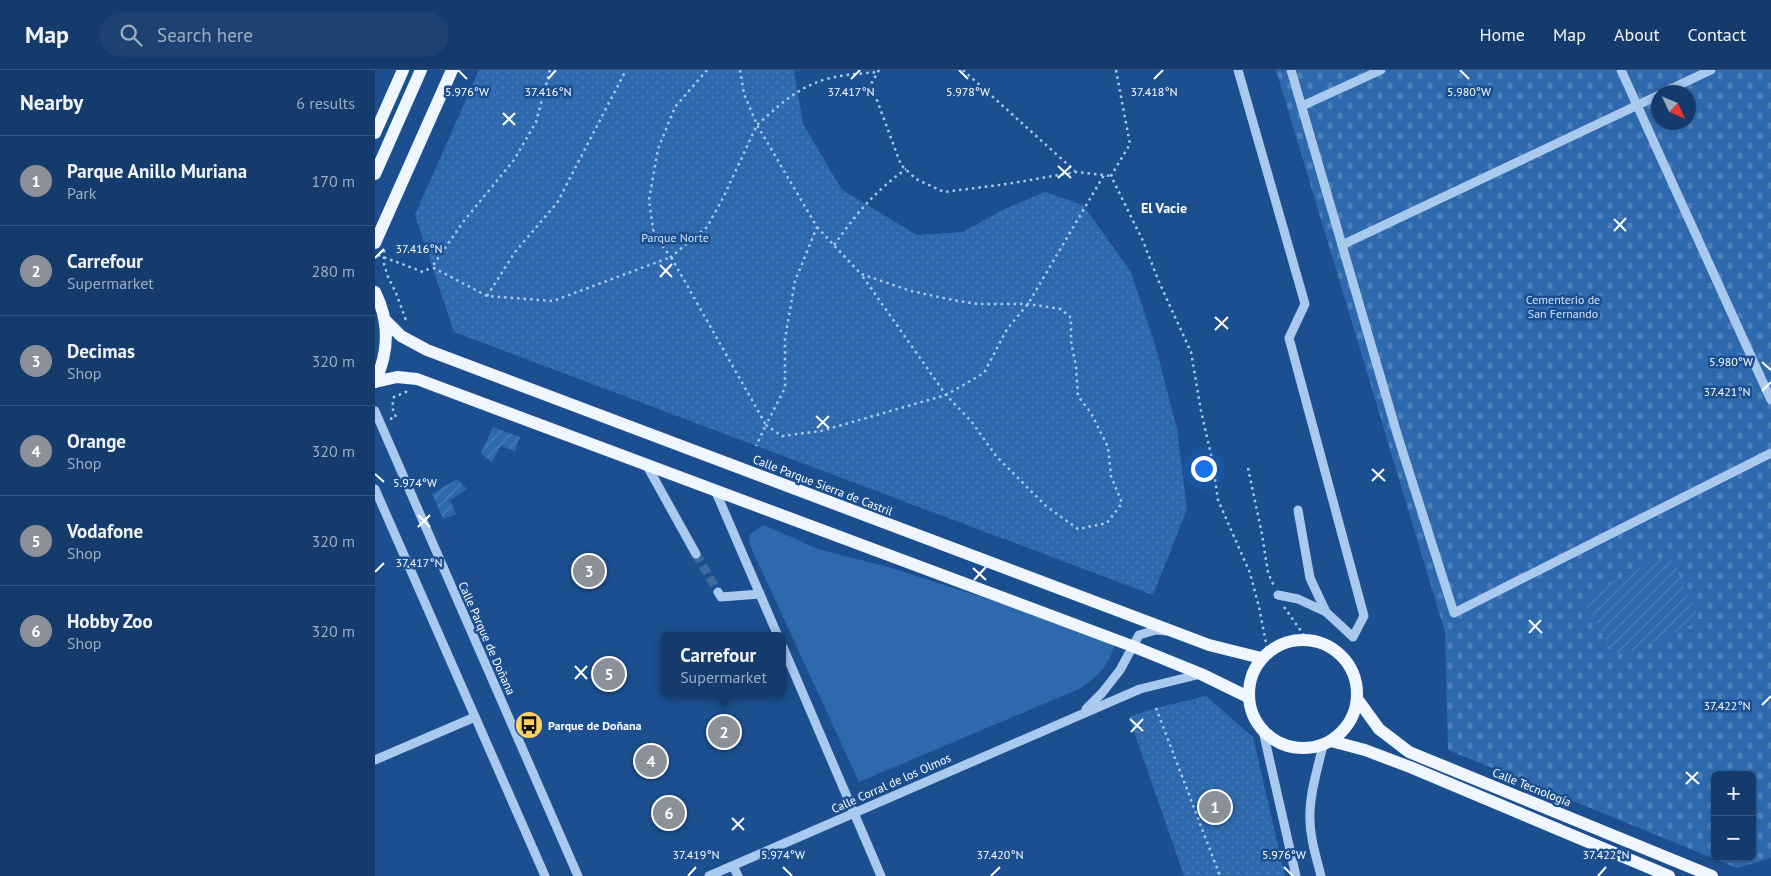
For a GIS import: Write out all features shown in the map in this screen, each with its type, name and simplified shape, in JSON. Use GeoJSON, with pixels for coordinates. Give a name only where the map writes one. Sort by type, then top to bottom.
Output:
{"type":"FeatureCollection","features":[{"type":"Feature","properties":{"kind":"main road"},"geometry":{"type":"LineString","coordinates":[[375,133],[403,70]]}},
{"type":"Feature","properties":{"kind":"main road"},"geometry":{"type":"LineString","coordinates":[[375,174],[421,70]]}},
{"type":"Feature","properties":{"kind":"main road"},"geometry":{"type":"LineString","coordinates":[[377,249],[452,70]]}},
{"type":"Feature","properties":{"kind":"main road"},"geometry":{"type":"LineString","coordinates":[[375,286],[385,320],[386,347],[375,382]]}},
{"type":"Feature","properties":{"kind":"main road"},"geometry":{"type":"LineString","coordinates":[[375,292],[381,306]]}},
{"type":"Feature","properties":{"kind":"main road","name":"Calle Parque Sierra de Castril"},"geometry":{"type":"LineString","coordinates":[[385,320],[401,336],[422,348],[1209,645],[1264,655]]}},
{"type":"Feature","properties":{"kind":"main road"},"geometry":{"type":"LineString","coordinates":[[375,382],[397,377],[412,377],[1132,646],[1201,674],[1248,698]]}},
{"type":"Feature","properties":{"kind":"main road"},"geometry":{"type":"LineString","coordinates":[[1327,743],[1349,724],[1358,700],[1354,670],[1334,648],[1306,638],[1287,641],[1264,655],[1251,676],[1248,698],[1253,716],[1263,731],[1280,744],[1301,749],[1327,743],[1365,750],[1410,767],[1669,876]]}},
{"type":"Feature","properties":{"kind":"main road","name":"Calle Tecnología"},"geometry":{"type":"LineString","coordinates":[[1358,700],[1379,729],[1409,752],[1712,876]]}},
{"type":"Feature","properties":{"kind":"street"},"geometry":{"type":"LineString","coordinates":[[1238,70],[1305,304],[1289,338],[1364,616],[1353,637],[1326,612],[1298,600],[1278,595]]}},
{"type":"Feature","properties":{"kind":"street"},"geometry":{"type":"LineString","coordinates":[[1291,70],[1398,437],[1454,613],[1771,453]]}},
{"type":"Feature","properties":{"kind":"street"},"geometry":{"type":"LineString","coordinates":[[1302,106],[1381,70]]}},
{"type":"Feature","properties":{"kind":"street"},"geometry":{"type":"LineString","coordinates":[[1621,70],[1771,400]]}},
{"type":"Feature","properties":{"kind":"street"},"geometry":{"type":"LineString","coordinates":[[1679,85],[1711,70]]}},
{"type":"Feature","properties":{"kind":"street"},"geometry":{"type":"LineString","coordinates":[[1342,245],[1651,99]]}},
{"type":"Feature","properties":{"kind":"street","name":"Calle Parque de Doñana"},"geometry":{"type":"LineString","coordinates":[[375,410],[578,876]]}},
{"type":"Feature","properties":{"kind":"street"},"geometry":{"type":"LineString","coordinates":[[646,464],[696,554]]}},
{"type":"Feature","properties":{"kind":"street"},"geometry":{"type":"LineString","coordinates":[[375,489],[545,876]]}},
{"type":"Feature","properties":{"kind":"street"},"geometry":{"type":"LineString","coordinates":[[715,490],[776,632]]}},
{"type":"Feature","properties":{"kind":"street"},"geometry":{"type":"LineString","coordinates":[[1298,510],[1310,578],[1326,612]]}},
{"type":"Feature","properties":{"kind":"street"},"geometry":{"type":"LineString","coordinates":[[718,592],[721,597],[760,594]]}},
{"type":"Feature","properties":{"kind":"street"},"geometry":{"type":"LineString","coordinates":[[1083,713],[1120,670],[1139,634],[1156,630],[1174,632]]}},
{"type":"Feature","properties":{"kind":"street"},"geometry":{"type":"LineString","coordinates":[[786,655],[881,876]]}},
{"type":"Feature","properties":{"kind":"street","name":"Calle Corral de los Olmos"},"geometry":{"type":"LineString","coordinates":[[709,876],[1140,689],[1201,674]]}},
{"type":"Feature","properties":{"kind":"street"},"geometry":{"type":"LineString","coordinates":[[375,760],[475,717]]}},
{"type":"Feature","properties":{"kind":"street"},"geometry":{"type":"LineString","coordinates":[[1263,731],[1297,876]]}},
{"type":"Feature","properties":{"kind":"street"},"geometry":{"type":"LineString","coordinates":[[1321,876],[1312,839],[1310,814],[1313,787],[1327,743]]}},
{"type":"Feature","properties":{"kind":"street"},"geometry":{"type":"LineString","coordinates":[[733,866],[738,876]]}},
{"type":"Feature","properties":{"kind":"path"},"geometry":{"type":"LineString","coordinates":[[377,249],[423,272],[432,267],[463,222],[514,160],[536,122],[549,70]]}},
{"type":"Feature","properties":{"kind":"path"},"geometry":{"type":"LineString","coordinates":[[487,296],[515,252],[557,202],[626,70]]}},
{"type":"Feature","properties":{"kind":"path"},"geometry":{"type":"LineString","coordinates":[[707,70],[675,107],[658,149],[649,200],[654,234],[671,257],[766,425],[782,436],[821,431],[946,395],[984,373],[1007,329],[1028,304],[1105,175]]}},
{"type":"Feature","properties":{"kind":"path"},"geometry":{"type":"LineString","coordinates":[[740,70],[744,94],[757,125],[817,227],[861,274],[946,395],[971,421],[996,456],[1046,506],[1078,529],[1107,523],[1122,503],[1111,476],[1107,447],[1091,413],[1078,396],[1076,366],[1071,341],[1071,318],[1061,309],[1028,304],[977,304],[948,299],[911,291],[861,274]]}},
{"type":"Feature","properties":{"kind":"path"},"geometry":{"type":"LineString","coordinates":[[963,70],[1076,172]]}},
{"type":"Feature","properties":{"kind":"path"},"geometry":{"type":"LineString","coordinates":[[1111,176],[1130,144],[1115,70]]}},
{"type":"Feature","properties":{"kind":"path"},"geometry":{"type":"LineString","coordinates":[[432,267],[487,296],[553,301],[671,257],[707,227],[723,198],[757,125],[788,98],[814,83],[848,75],[878,71]]}},
{"type":"Feature","properties":{"kind":"path"},"geometry":{"type":"LineString","coordinates":[[878,71],[871,84],[901,165],[916,178],[944,192],[1007,184],[1076,172],[1111,176]]}},
{"type":"Feature","properties":{"kind":"path"},"geometry":{"type":"LineString","coordinates":[[834,245],[860,208],[885,184],[906,169]]}},
{"type":"Feature","properties":{"kind":"path"},"geometry":{"type":"LineString","coordinates":[[1111,176],[1143,240],[1159,282],[1191,352],[1218,500],[1250,573],[1259,607],[1264,655]]}},
{"type":"Feature","properties":{"kind":"path"},"geometry":{"type":"LineString","coordinates":[[757,446],[785,388],[785,339],[795,281],[817,227]]}},
{"type":"Feature","properties":{"kind":"path"},"geometry":{"type":"LineString","coordinates":[[1248,468],[1262,534],[1267,573],[1286,612],[1306,638]]}},
{"type":"Feature","properties":{"kind":"path"},"geometry":{"type":"LineString","coordinates":[[1156,708],[1220,876]]}},
{"type":"Feature","properties":{"kind":"green space","name":"Parque Norte"},"geometry":{"type":"Polygon","coordinates":[[[479,70],[794,70],[803,124],[842,190],[917,235],[963,232],[1002,210],[1045,192],[1083,205],[1131,272],[1156,348],[1177,429],[1187,509],[1153,595],[454,332],[415,215],[479,70]]]}},
{"type":"Feature","properties":{"kind":"green space","name":"Cementerio de San Fernando"},"geometry":{"type":"Polygon","coordinates":[[[1276,70],[1771,70],[1771,858],[1737,868],[1720,861],[1756,861],[1756,771],[1711,771],[1711,857],[1448,750],[1445,632],[1276,70]]]}},
{"type":"Feature","properties":{"kind":"green space"},"geometry":{"type":"Polygon","coordinates":[[[493,427],[520,437],[515,451],[501,446],[492,462],[481,453],[493,427]]]}},
{"type":"Feature","properties":{"kind":"green space"},"geometry":{"type":"Polygon","coordinates":[[[457,479],[467,489],[450,500],[456,514],[443,519],[432,494],[457,479]]]}},
{"type":"Feature","properties":{"kind":"green space"},"geometry":{"type":"Polygon","coordinates":[[[764,525],[818,549],[888,567],[1116,640],[1113,649],[1107,663],[1099,674],[1079,689],[859,782],[749,543],[750,534],[764,525]]]}},
{"type":"Feature","properties":{"kind":"green space"},"geometry":{"type":"Polygon","coordinates":[[[1658,558],[1667,558],[1674,563],[1696,613],[1697,622],[1636,650],[1620,654],[1609,647],[1588,606],[1589,598],[1594,592],[1658,558]]]}},
{"type":"Feature","properties":{"kind":"green space"},"geometry":{"type":"Polygon","coordinates":[[[1206,696],[1253,737],[1285,876],[1184,876],[1129,717],[1156,708],[1206,696]]]}},
{"type":"Feature","properties":{"kind":"tunnel"},"geometry":{"type":"LineString","coordinates":[[696,554],[718,592]]}},
{"type":"Feature","properties":{"kind":"place","name":"Decimas"},"geometry":{"type":"Point","coordinates":[589,571]}},
{"type":"Feature","properties":{"kind":"place","name":"Vodafone"},"geometry":{"type":"Point","coordinates":[609,674]}},
{"type":"Feature","properties":{"kind":"place","name":"Parque de Doñana"},"geometry":{"type":"Point","coordinates":[529,725]}},
{"type":"Feature","properties":{"kind":"place","name":"Carrefour"},"geometry":{"type":"Point","coordinates":[724,732]}},
{"type":"Feature","properties":{"kind":"place","name":"Orange"},"geometry":{"type":"Point","coordinates":[651,761]}},
{"type":"Feature","properties":{"kind":"place","name":"Parque Anillo Muriana"},"geometry":{"type":"Point","coordinates":[1215,807]}},
{"type":"Feature","properties":{"kind":"place","name":"Hobby Zoo"},"geometry":{"type":"Point","coordinates":[669,813]}},
{"type":"Feature","properties":{"kind":"district","name":"El Vacie"},"geometry":{"type":"Point","coordinates":[1164,208]}}]}
